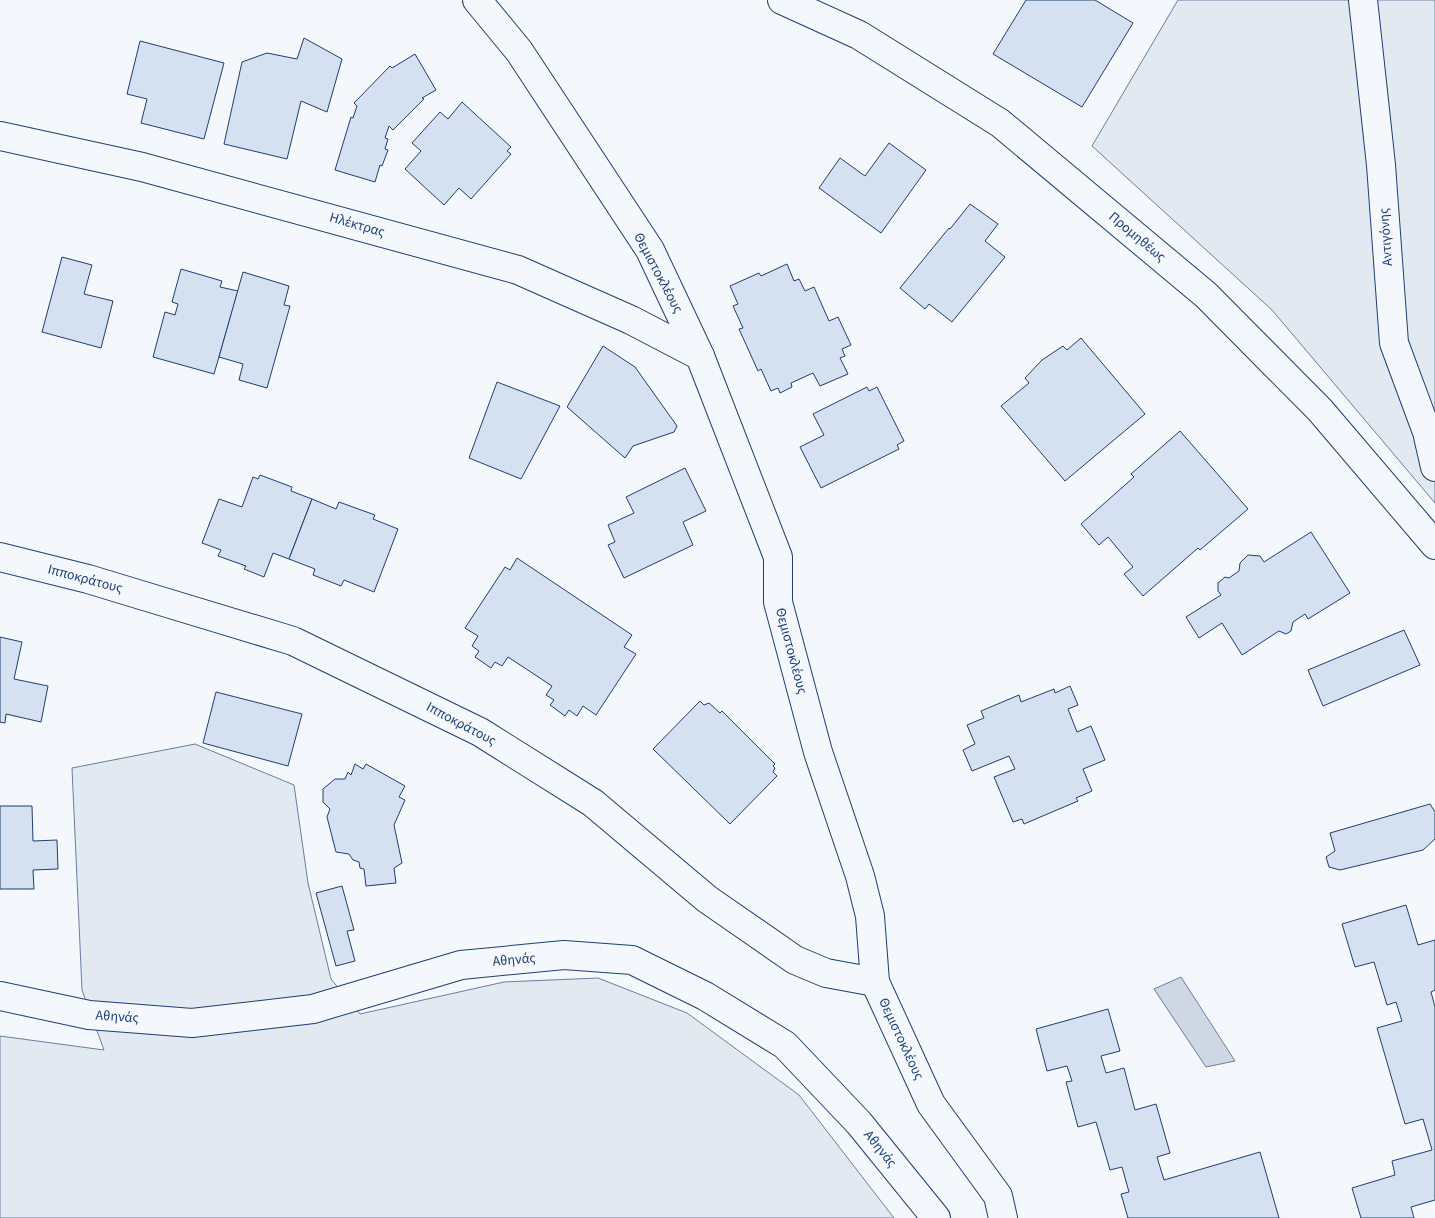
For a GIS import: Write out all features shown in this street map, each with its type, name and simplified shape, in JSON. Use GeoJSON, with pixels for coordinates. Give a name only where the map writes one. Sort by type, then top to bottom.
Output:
{"type":"FeatureCollection","features":[{"type":"Feature","properties":{"kind":"street","name":"Θεμιστοκλέους"},"geometry":{"type":"LineString","coordinates":[[477,0],[519,51],[650,250],[700,356],[778,557],[778,602],[818,752],[860,876],[870,916],[875,982],[931,1104],[998,1196],[1003,1218]]}},
{"type":"Feature","properties":{"kind":"street","name":"Προμηθέως"},"geometry":{"type":"LineString","coordinates":[[782,0],[859,35],[1000,123],[1206,295],[1320,410],[1435,545]]}},
{"type":"Feature","properties":{"kind":"street","name":"Αντιγόνης"},"geometry":{"type":"LineString","coordinates":[[1363,0],[1381,165],[1394,344],[1427,432],[1435,467]]}},
{"type":"Feature","properties":{"kind":"street","name":"Ηλέκτρας"},"geometry":{"type":"LineString","coordinates":[[0,136],[142,167],[518,270],[631,320],[700,356]]}},
{"type":"Feature","properties":{"kind":"street","name":"Ιπποκράτους"},"geometry":{"type":"LineString","coordinates":[[0,557],[88,579],[292,641],[480,732],[593,803],[707,899],[795,960],[826,973],[875,982]]}},
{"type":"Feature","properties":{"kind":"street","name":"Αθηνάς"},"geometry":{"type":"LineString","coordinates":[[0,996],[89,1015],[192,1023],[313,1009],[462,964],[564,955],[632,960],[705,996],[786,1046],[859,1123],[936,1218]]}},
{"type":"Feature","properties":{"kind":"shaded area"},"geometry":{"type":"Polygon","coordinates":[[[1178,0],[1435,0],[1435,503],[1272,310],[1092,146],[1178,0]]]}},
{"type":"Feature","properties":{"kind":"shaded area"},"geometry":{"type":"Polygon","coordinates":[[[195,744],[294,785],[308,883],[331,979],[360,1014],[504,982],[598,978],[687,1013],[799,1095],[894,1218],[0,1218],[0,1036],[104,1050],[82,990],[72,768],[195,744]]]}},
{"type":"Feature","properties":{"kind":"shaded area"},"geometry":{"type":"Polygon","coordinates":[[[1181,977],[1235,1061],[1206,1067],[1154,989],[1181,977]]]}},
{"type":"Feature","properties":{"kind":"building"},"geometry":{"type":"Polygon","coordinates":[[[1026,0],[1095,0],[1133,23],[1082,107],[993,54],[1026,0]]]}},
{"type":"Feature","properties":{"kind":"building"},"geometry":{"type":"Polygon","coordinates":[[[304,38],[342,59],[327,112],[301,101],[287,159],[224,144],[242,62],[267,53],[297,59],[304,38]]]}},
{"type":"Feature","properties":{"kind":"building"},"geometry":{"type":"Polygon","coordinates":[[[140,41],[224,63],[204,139],[141,123],[147,99],[127,94],[140,41]]]}},
{"type":"Feature","properties":{"kind":"building"},"geometry":{"type":"Polygon","coordinates":[[[415,54],[436,90],[422,98],[424,99],[393,130],[389,126],[385,138],[388,139],[385,149],[388,150],[382,166],[380,165],[375,182],[335,170],[351,117],[353,118],[357,106],[354,103],[390,66],[392,68],[415,54]]]}},
{"type":"Feature","properties":{"kind":"building"},"geometry":{"type":"Polygon","coordinates":[[[462,102],[511,147],[507,151],[511,154],[471,199],[459,188],[444,205],[405,169],[421,151],[412,143],[440,112],[448,119],[462,102]]]}},
{"type":"Feature","properties":{"kind":"building"},"geometry":{"type":"Polygon","coordinates":[[[889,143],[926,170],[881,233],[819,188],[840,158],[865,176],[889,143]]]}},
{"type":"Feature","properties":{"kind":"building"},"geometry":{"type":"Polygon","coordinates":[[[970,204],[998,224],[985,241],[1005,257],[952,322],[929,304],[925,309],[900,288],[970,204]]]}},
{"type":"Feature","properties":{"kind":"building"},"geometry":{"type":"Polygon","coordinates":[[[62,257],[92,265],[84,294],[113,301],[101,348],[42,332],[62,257]]]}},
{"type":"Feature","properties":{"kind":"building"},"geometry":{"type":"Polygon","coordinates":[[[787,264],[794,281],[799,279],[805,291],[814,287],[829,321],[838,317],[851,345],[842,349],[845,356],[840,358],[848,374],[820,386],[813,373],[791,383],[792,387],[780,393],[778,388],[771,391],[761,369],[758,371],[739,329],[743,328],[733,306],[738,304],[730,286],[759,273],[761,276],[787,264]]]}},
{"type":"Feature","properties":{"kind":"building"},"geometry":{"type":"Polygon","coordinates":[[[181,269],[222,281],[220,287],[238,291],[214,374],[153,357],[165,312],[175,315],[178,304],[172,302],[181,269]]]}},
{"type":"Feature","properties":{"kind":"building"},"geometry":{"type":"Polygon","coordinates":[[[243,272],[289,286],[284,305],[290,306],[267,388],[239,380],[243,364],[219,357],[243,272]]]}},
{"type":"Feature","properties":{"kind":"building"},"geometry":{"type":"Polygon","coordinates":[[[1081,338],[1145,414],[1065,481],[1001,406],[1029,383],[1025,378],[1042,360],[1063,346],[1067,350],[1081,338]]]}},
{"type":"Feature","properties":{"kind":"building"},"geometry":{"type":"Polygon","coordinates":[[[603,346],[635,367],[677,426],[674,432],[633,446],[625,458],[567,407],[603,346]]]}},
{"type":"Feature","properties":{"kind":"building"},"geometry":{"type":"Polygon","coordinates":[[[497,382],[560,406],[521,479],[469,458],[497,382]]]}},
{"type":"Feature","properties":{"kind":"building"},"geometry":{"type":"Polygon","coordinates":[[[867,387],[869,391],[877,387],[904,441],[897,445],[899,449],[821,488],[800,447],[824,435],[813,414],[867,387]]]}},
{"type":"Feature","properties":{"kind":"building"},"geometry":{"type":"Polygon","coordinates":[[[1180,431],[1248,509],[1200,550],[1198,548],[1143,596],[1124,574],[1133,567],[1108,537],[1099,545],[1081,524],[1134,477],[1131,474],[1180,431]]]}},
{"type":"Feature","properties":{"kind":"building"},"geometry":{"type":"Polygon","coordinates":[[[685,468],[706,511],[683,522],[693,545],[624,578],[608,545],[615,542],[608,525],[634,513],[626,497],[685,468]]]}},
{"type":"Feature","properties":{"kind":"building"},"geometry":{"type":"Polygon","coordinates":[[[260,475],[292,487],[291,491],[312,499],[289,559],[273,553],[264,577],[244,569],[246,566],[218,556],[221,550],[202,543],[219,499],[242,507],[253,477],[258,479],[260,475]]]}},
{"type":"Feature","properties":{"kind":"building"},"geometry":{"type":"Polygon","coordinates":[[[312,499],[336,509],[339,502],[375,515],[373,519],[398,529],[374,592],[344,580],[341,586],[313,575],[315,569],[289,559],[312,499]]]}},
{"type":"Feature","properties":{"kind":"building"},"geometry":{"type":"Polygon","coordinates":[[[1311,532],[1350,593],[1308,619],[1305,614],[1293,622],[1291,631],[1286,634],[1279,631],[1242,655],[1222,623],[1199,638],[1186,617],[1221,595],[1218,591],[1218,583],[1225,577],[1229,578],[1239,571],[1240,563],[1248,555],[1260,556],[1264,562],[1311,532]]]}},
{"type":"Feature","properties":{"kind":"building"},"geometry":{"type":"Polygon","coordinates":[[[517,558],[632,635],[624,647],[636,654],[596,715],[583,706],[577,716],[569,710],[565,716],[550,705],[554,700],[546,695],[552,686],[508,657],[502,666],[495,662],[491,668],[475,657],[479,651],[472,646],[478,636],[465,628],[505,567],[510,570],[517,558]]]}},
{"type":"Feature","properties":{"kind":"building"},"geometry":{"type":"Polygon","coordinates":[[[1404,630],[1420,665],[1323,706],[1308,670],[1404,630]]]}},
{"type":"Feature","properties":{"kind":"building"},"geometry":{"type":"Polygon","coordinates":[[[0,637],[22,642],[14,679],[48,686],[41,722],[6,714],[5,723],[0,722],[0,637]]]}},
{"type":"Feature","properties":{"kind":"building"},"geometry":{"type":"Polygon","coordinates":[[[1070,686],[1078,705],[1068,709],[1077,732],[1091,726],[1105,760],[1083,769],[1092,791],[1076,798],[1078,801],[1024,824],[1022,819],[1013,822],[994,777],[1015,769],[1009,756],[972,771],[963,750],[975,744],[967,725],[984,718],[981,711],[1019,695],[1021,702],[1054,689],[1055,693],[1070,686]]]}},
{"type":"Feature","properties":{"kind":"building"},"geometry":{"type":"Polygon","coordinates":[[[216,692],[302,714],[288,766],[203,743],[216,692]]]}},
{"type":"Feature","properties":{"kind":"building"},"geometry":{"type":"Polygon","coordinates":[[[700,701],[704,705],[709,703],[720,713],[722,711],[775,764],[773,772],[777,776],[730,824],[653,749],[700,701]]]}},
{"type":"Feature","properties":{"kind":"building"},"geometry":{"type":"Polygon","coordinates":[[[355,764],[363,769],[366,764],[405,786],[399,797],[405,800],[394,825],[402,863],[394,868],[396,883],[366,886],[364,869],[360,868],[359,862],[353,860],[349,854],[336,852],[327,817],[330,809],[323,802],[323,789],[335,779],[345,779],[348,772],[351,775],[355,764]]]}},
{"type":"Feature","properties":{"kind":"building"},"geometry":{"type":"Polygon","coordinates":[[[1430,804],[1435,812],[1435,839],[1423,850],[1340,870],[1329,867],[1326,857],[1335,851],[1330,833],[1430,804]]]}},
{"type":"Feature","properties":{"kind":"building"},"geometry":{"type":"Polygon","coordinates":[[[0,806],[32,806],[33,841],[57,840],[58,869],[33,870],[34,889],[0,889],[0,806]]]}},
{"type":"Feature","properties":{"kind":"building"},"geometry":{"type":"Polygon","coordinates":[[[342,886],[354,930],[347,931],[355,961],[336,966],[316,893],[342,886]]]}},
{"type":"Feature","properties":{"kind":"building"},"geometry":{"type":"Polygon","coordinates":[[[1406,905],[1418,945],[1435,940],[1435,990],[1431,992],[1435,1007],[1435,1200],[1411,1207],[1414,1218],[1361,1218],[1352,1188],[1395,1175],[1392,1161],[1432,1150],[1423,1119],[1405,1124],[1377,1028],[1402,1021],[1396,1002],[1387,1005],[1374,962],[1355,967],[1342,924],[1406,905]]]}},
{"type":"Feature","properties":{"kind":"building"},"geometry":{"type":"Polygon","coordinates":[[[1108,1009],[1120,1051],[1101,1056],[1106,1073],[1124,1068],[1135,1110],[1156,1104],[1170,1153],[1157,1157],[1164,1180],[1260,1152],[1279,1218],[1128,1218],[1121,1194],[1129,1192],[1122,1167],[1110,1170],[1096,1122],[1078,1127],[1066,1082],[1072,1081],[1067,1066],[1047,1071],[1036,1029],[1108,1009]]]}}]}
